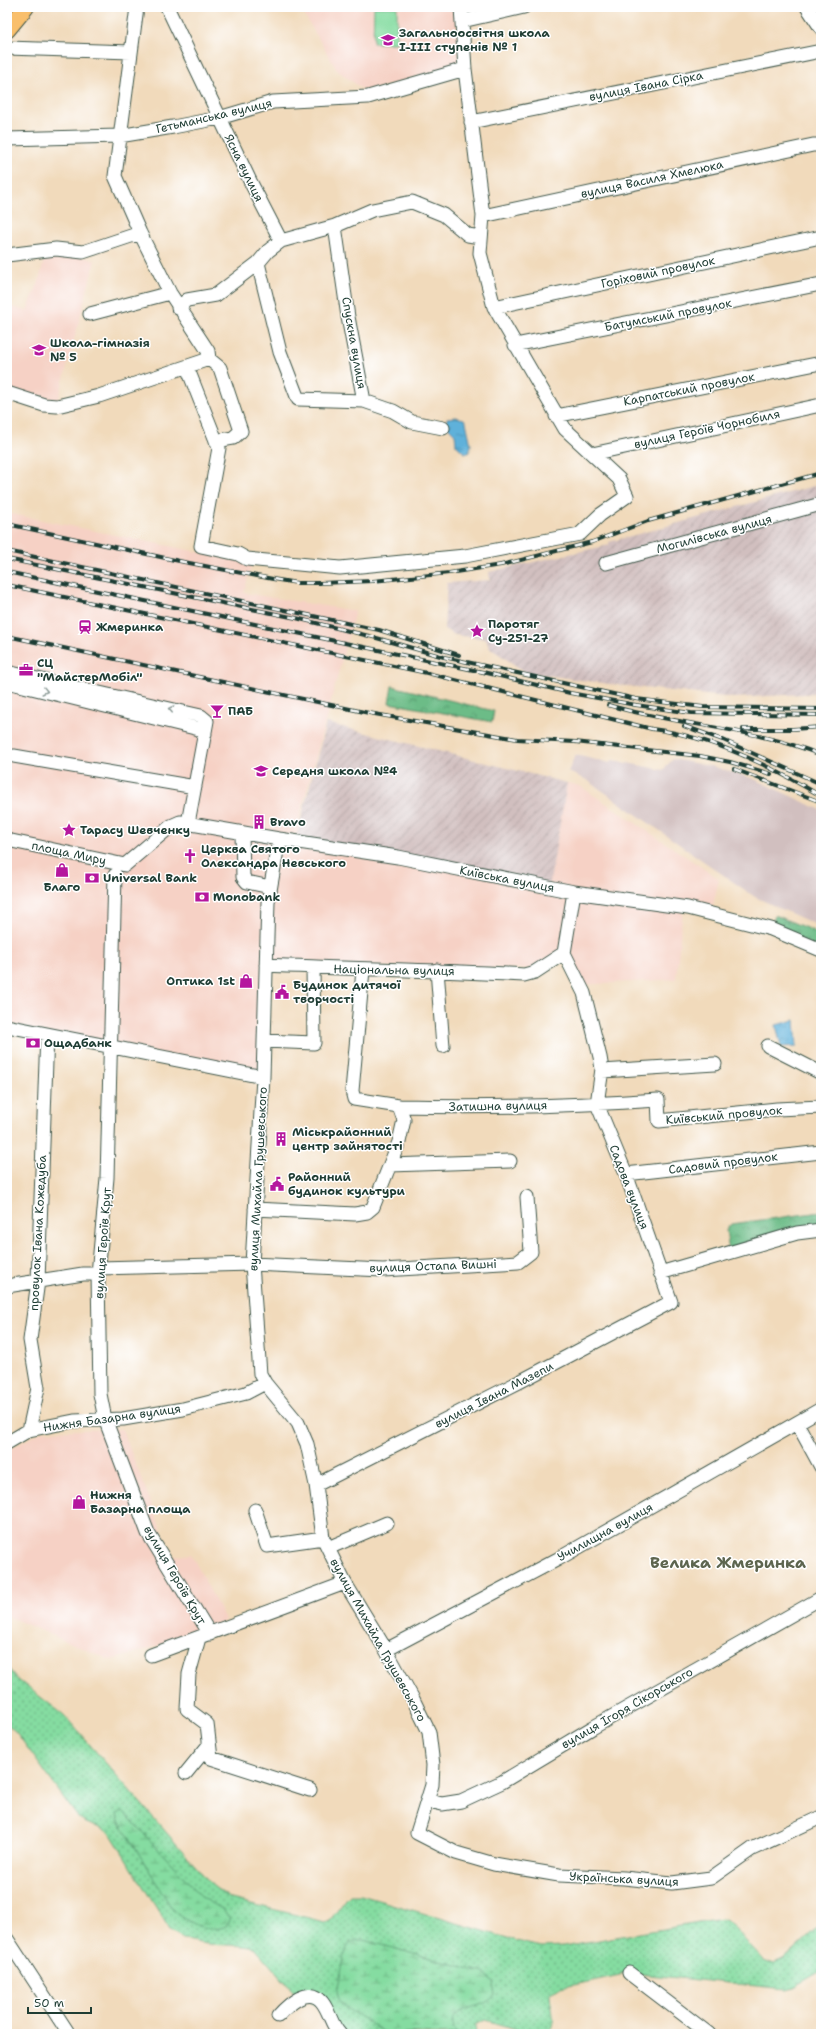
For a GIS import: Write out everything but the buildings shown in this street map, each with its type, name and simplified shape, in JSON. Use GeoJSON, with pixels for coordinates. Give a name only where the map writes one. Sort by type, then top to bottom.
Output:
{"type":"FeatureCollection","features":[{"type":"Feature","properties":{"kind":"main road"},"geometry":{"type":"LineString","coordinates":[[7,30],[26,7]]}},
{"type":"Feature","properties":{"kind":"street"},"geometry":{"type":"LineString","coordinates":[[137,7],[115,176],[140,234],[178,308],[208,351],[209,359],[220,368],[242,431],[233,438],[216,441]]}},
{"type":"Feature","properties":{"kind":"street","name":"Ясна вулиця"},"geometry":{"type":"LineString","coordinates":[[167,7],[219,118],[281,241]]}},
{"type":"Feature","properties":{"kind":"street"},"geometry":{"type":"LineString","coordinates":[[187,367],[219,448],[201,546],[238,554],[247,559],[340,568],[465,556],[580,534],[600,515],[627,496],[619,479],[565,429],[556,416],[494,307],[480,253],[480,237],[483,216],[465,69],[461,7]]}},
{"type":"Feature","properties":{"kind":"street"},"geometry":{"type":"LineString","coordinates":[[462,21],[524,7]]}},
{"type":"Feature","properties":{"kind":"street"},"geometry":{"type":"LineString","coordinates":[[807,7],[821,28]]}},
{"type":"Feature","properties":{"kind":"street"},"geometry":{"type":"LineString","coordinates":[[7,48],[131,52]]}},
{"type":"Feature","properties":{"kind":"street","name":"вулиця Івана Сірка"},"geometry":{"type":"LineString","coordinates":[[471,122],[821,51]]}},
{"type":"Feature","properties":{"kind":"street","name":"Гетьманська вулиця"},"geometry":{"type":"LineString","coordinates":[[7,139],[119,136],[173,128],[219,118],[273,102],[368,97],[465,69]]}},
{"type":"Feature","properties":{"kind":"street","name":"вулиця Василя Хмелюка"},"geometry":{"type":"LineString","coordinates":[[483,216],[813,144],[821,145]]}},
{"type":"Feature","properties":{"kind":"street"},"geometry":{"type":"LineString","coordinates":[[178,308],[187,300],[216,295],[258,263],[268,251],[281,241],[335,226],[372,210],[412,202],[444,215],[468,235],[480,237]]}},
{"type":"Feature","properties":{"kind":"street","name":"Спускна вулиця"},"geometry":{"type":"LineString","coordinates":[[335,226],[348,318],[364,401],[393,411],[412,422],[443,428]]}},
{"type":"Feature","properties":{"kind":"street"},"geometry":{"type":"LineString","coordinates":[[7,255],[56,249],[83,252],[140,234]]}},
{"type":"Feature","properties":{"kind":"street","name":"Горіховий провулок"},"geometry":{"type":"LineString","coordinates":[[494,307],[821,237]]}},
{"type":"Feature","properties":{"kind":"street"},"geometry":{"type":"LineString","coordinates":[[258,263],[280,352],[298,399],[364,401]]}},
{"type":"Feature","properties":{"kind":"street","name":"Батумський провулок"},"geometry":{"type":"LineString","coordinates":[[516,345],[821,284]]}},
{"type":"Feature","properties":{"kind":"street"},"geometry":{"type":"LineString","coordinates":[[90,314],[170,293]]}},
{"type":"Feature","properties":{"kind":"street"},"geometry":{"type":"LineString","coordinates":[[7,393],[44,405],[57,406],[99,396],[209,359]]}},
{"type":"Feature","properties":{"kind":"street","name":"Карпатський провулок"},"geometry":{"type":"LineString","coordinates":[[556,416],[821,363]]}},
{"type":"Feature","properties":{"kind":"street","name":"вулиця Героїв Чорнобиля"},"geometry":{"type":"LineString","coordinates":[[592,454],[821,405]]}},
{"type":"Feature","properties":{"kind":"street","name":"Могилівська вулиця"},"geometry":{"type":"LineString","coordinates":[[606,563],[821,504]]}},
{"type":"Feature","properties":{"kind":"street"},"geometry":{"type":"LineString","coordinates":[[7,672],[201,716],[207,721],[188,823]]}},
{"type":"Feature","properties":{"kind":"street"},"geometry":{"type":"LineString","coordinates":[[7,682],[199,729],[205,734]]}},
{"type":"Feature","properties":{"kind":"street"},"geometry":{"type":"LineString","coordinates":[[14,756],[195,787]]}},
{"type":"Feature","properties":{"kind":"street","name":"площа Миру"},"geometry":{"type":"LineString","coordinates":[[7,840],[125,865],[171,826],[180,822],[188,823]]}},
{"type":"Feature","properties":{"kind":"street","name":"Київська вулиця"},"geometry":{"type":"LineString","coordinates":[[188,823],[279,839],[398,857],[574,892],[688,908],[771,929],[821,950]]}},
{"type":"Feature","properties":{"kind":"street"},"geometry":{"type":"LineString","coordinates":[[242,833],[243,877],[247,882],[270,887]]}},
{"type":"Feature","properties":{"kind":"street","name":"вулиця Михайла Грушевського"},"geometry":{"type":"LineString","coordinates":[[279,839],[270,887],[263,1077],[252,1264],[260,1374],[265,1384],[298,1423],[307,1444],[326,1543],[345,1583],[386,1650],[429,1732],[433,1765],[432,1785],[429,1801],[417,1833]]}},
{"type":"Feature","properties":{"kind":"street","name":"вулиця Героїв Крут"},"geometry":{"type":"LineString","coordinates":[[115,875],[107,1178],[99,1271],[100,1394],[105,1419],[148,1533],[189,1603],[204,1636]]}},
{"type":"Feature","properties":{"kind":"street"},"geometry":{"type":"LineString","coordinates":[[574,892],[564,953],[581,985],[587,1001],[602,1071],[597,1104]]}},
{"type":"Feature","properties":{"kind":"street","name":"Національна вулиця"},"geometry":{"type":"LineString","coordinates":[[266,965],[363,970],[437,970],[524,975],[535,972],[564,953]]}},
{"type":"Feature","properties":{"kind":"street"},"geometry":{"type":"LineString","coordinates":[[264,1041],[314,1043],[313,968]]}},
{"type":"Feature","properties":{"kind":"street","name":"Затишна вулиця"},"geometry":{"type":"LineString","coordinates":[[363,970],[352,1091],[354,1099],[399,1106],[465,1108],[597,1104]]}},
{"type":"Feature","properties":{"kind":"street"},"geometry":{"type":"LineString","coordinates":[[437,970],[443,1046]]}},
{"type":"Feature","properties":{"kind":"street"},"geometry":{"type":"LineString","coordinates":[[7,1026],[263,1077]]}},
{"type":"Feature","properties":{"kind":"street","name":"провулок Івана Кожедуба"},"geometry":{"type":"LineString","coordinates":[[29,1430],[38,1388],[30,1340],[38,1281],[47,1034]]}},
{"type":"Feature","properties":{"kind":"street"},"geometry":{"type":"LineString","coordinates":[[768,1046],[821,1073]]}},
{"type":"Feature","properties":{"kind":"street"},"geometry":{"type":"LineString","coordinates":[[602,1071],[715,1064]]}},
{"type":"Feature","properties":{"kind":"street","name":"Київський провулок"},"geometry":{"type":"LineString","coordinates":[[597,1104],[658,1100],[660,1121],[777,1109],[821,1107]]}},
{"type":"Feature","properties":{"kind":"street","name":"Садова вулиця"},"geometry":{"type":"LineString","coordinates":[[597,1104],[626,1174],[671,1302]]}},
{"type":"Feature","properties":{"kind":"street"},"geometry":{"type":"LineString","coordinates":[[255,1209],[355,1214],[367,1212],[373,1207],[399,1142],[404,1120],[399,1106]]}},
{"type":"Feature","properties":{"kind":"street","name":"Садовий провулок"},"geometry":{"type":"LineString","coordinates":[[626,1174],[821,1152]]}},
{"type":"Feature","properties":{"kind":"street"},"geometry":{"type":"LineString","coordinates":[[390,1165],[510,1161]]}},
{"type":"Feature","properties":{"kind":"street","name":"вулиця Остапа Вишні"},"geometry":{"type":"LineString","coordinates":[[252,1264],[383,1270],[518,1262],[531,1252],[527,1197]]}},
{"type":"Feature","properties":{"kind":"street"},"geometry":{"type":"LineString","coordinates":[[660,1273],[797,1234],[821,1230]]}},
{"type":"Feature","properties":{"kind":"street"},"geometry":{"type":"LineString","coordinates":[[7,1286],[99,1271],[252,1264]]}},
{"type":"Feature","properties":{"kind":"street","name":"вулиця Івана Мазепи"},"geometry":{"type":"LineString","coordinates":[[316,1485],[521,1381],[671,1302]]}},
{"type":"Feature","properties":{"kind":"street","name":"Нижня Базарна вулиця"},"geometry":{"type":"LineString","coordinates":[[7,1443],[29,1430],[74,1421],[124,1419],[183,1409],[246,1393],[265,1384]]}},
{"type":"Feature","properties":{"kind":"street","name":"Училищна вулиця"},"geometry":{"type":"LineString","coordinates":[[386,1650],[558,1559],[821,1409]]}},
{"type":"Feature","properties":{"kind":"street"},"geometry":{"type":"LineString","coordinates":[[796,1423],[821,1467]]}},
{"type":"Feature","properties":{"kind":"street"},"geometry":{"type":"LineString","coordinates":[[255,1510],[267,1546],[326,1543],[387,1523]]}},
{"type":"Feature","properties":{"kind":"street"},"geometry":{"type":"LineString","coordinates":[[151,1655],[345,1583]]}},
{"type":"Feature","properties":{"kind":"street","name":"вулиця Ігоря Сікорського"},"geometry":{"type":"LineString","coordinates":[[429,1801],[442,1804],[461,1801],[502,1782],[605,1720],[821,1598]]}},
{"type":"Feature","properties":{"kind":"street"},"geometry":{"type":"LineString","coordinates":[[204,1636],[189,1674],[187,1709],[207,1724],[208,1746],[211,1758],[310,1790]]}},
{"type":"Feature","properties":{"kind":"street"},"geometry":{"type":"LineString","coordinates":[[186,1773],[208,1746]]}},
{"type":"Feature","properties":{"kind":"street","name":"Українська вулиця"},"geometry":{"type":"LineString","coordinates":[[417,1833],[456,1853],[494,1864],[559,1876],[624,1878],[672,1883],[711,1878],[752,1849],[791,1829],[821,1817]]}},
{"type":"Feature","properties":{"kind":"street"},"geometry":{"type":"LineString","coordinates":[[7,1939],[69,2034]]}},
{"type":"Feature","properties":{"kind":"street"},"geometry":{"type":"LineString","coordinates":[[629,1973],[709,2034]]}},
{"type":"Feature","properties":{"kind":"street"},"geometry":{"type":"LineString","coordinates":[[278,2016],[293,2000],[313,1996],[322,2002],[340,2034]]}},
{"type":"Feature","properties":{"kind":"shaded area","name":"Загальноосвітня школа І-ІІІ ступенів № 1"},"geometry":{"type":"Polygon","coordinates":[[[304,7],[456,7],[459,64],[366,92],[337,70],[305,16],[304,7]]]}},
{"type":"Feature","properties":{"kind":"shaded area","name":"Школа-гімназія № 5"},"geometry":{"type":"Polygon","coordinates":[[[64,253],[95,260],[58,401],[7,390],[7,306],[27,311],[39,282],[45,254],[64,253]]]}},
{"type":"Feature","properties":{"kind":"shaded area"},"geometry":{"type":"Polygon","coordinates":[[[821,484],[821,693],[734,698],[609,684],[525,672],[490,648],[486,639],[455,635],[444,629],[447,583],[490,580],[489,572],[609,545],[609,542],[821,484]]]}},
{"type":"Feature","properties":{"kind":"shaded area"},"geometry":{"type":"Polygon","coordinates":[[[7,513],[252,563],[244,593],[355,611],[298,823],[549,887],[567,783],[580,786],[719,879],[711,913],[683,908],[676,979],[581,985],[564,953],[541,969],[266,965],[263,1077],[7,1026],[7,513]]]}},
{"type":"Feature","properties":{"kind":"shaded area"},"geometry":{"type":"Polygon","coordinates":[[[326,723],[567,783],[549,887],[295,842],[326,723]]]}},
{"type":"Feature","properties":{"kind":"shaded area"},"geometry":{"type":"Polygon","coordinates":[[[575,755],[610,763],[612,760],[663,770],[673,759],[715,767],[754,779],[821,810],[821,927],[755,897],[587,780],[568,772],[575,755]]]}},
{"type":"Feature","properties":{"kind":"shaded area","name":"Нижня Базарна площа"},"geometry":{"type":"Polygon","coordinates":[[[122,1429],[172,1557],[191,1554],[226,1621],[174,1641],[111,1660],[7,1616],[7,1451],[43,1431],[122,1429]]]}},
{"type":"Feature","properties":{"kind":"green space"},"geometry":{"type":"Polygon","coordinates":[[[374,7],[397,7],[397,43],[373,43],[374,7]]]}},
{"type":"Feature","properties":{"kind":"green space"},"geometry":{"type":"Polygon","coordinates":[[[392,686],[494,711],[492,722],[389,703],[392,686]]]}},
{"type":"Feature","properties":{"kind":"green space"},"geometry":{"type":"Polygon","coordinates":[[[775,915],[821,934],[821,950],[771,929],[775,915]]]}},
{"type":"Feature","properties":{"kind":"green space"},"geometry":{"type":"Polygon","coordinates":[[[821,1212],[821,1229],[729,1253],[726,1230],[731,1224],[821,1212]]]}},
{"type":"Feature","properties":{"kind":"green space"},"geometry":{"type":"Polygon","coordinates":[[[7,1667],[17,1679],[64,1715],[213,1886],[231,1899],[325,1922],[330,1920],[350,1895],[361,1895],[542,1947],[563,1946],[722,1919],[727,1921],[764,1960],[774,1964],[783,1960],[821,1925],[821,1971],[793,1987],[786,1989],[629,1973],[560,1988],[550,1993],[553,2021],[549,2031],[544,2034],[532,2034],[485,2020],[475,2025],[476,2034],[340,2034],[325,2006],[299,1998],[255,1948],[190,1941],[180,1937],[170,1930],[112,1836],[105,1830],[83,1822],[79,1819],[16,1732],[7,1724],[7,1667]]]}},
{"type":"Feature","properties":{"kind":"green space"},"geometry":{"type":"Polygon","coordinates":[[[123,1811],[203,1898],[224,1910],[230,1920],[228,1925],[221,1928],[205,1928],[190,1922],[171,1907],[118,1819],[117,1814],[123,1811]]]}},
{"type":"Feature","properties":{"kind":"green space"},"geometry":{"type":"Polygon","coordinates":[[[356,1940],[363,1940],[485,1973],[493,1982],[495,1994],[490,2000],[482,2004],[459,2012],[455,2017],[453,2024],[456,2034],[387,2034],[346,2008],[339,1999],[337,1991],[346,1950],[350,1943],[356,1940]]]}},
{"type":"Feature","properties":{"kind":"water"},"geometry":{"type":"Polygon","coordinates":[[[456,417],[464,419],[466,422],[471,445],[469,453],[465,453],[456,445],[455,434],[446,425],[447,418],[456,417]]]}},
{"type":"Feature","properties":{"kind":"water"},"geometry":{"type":"Polygon","coordinates":[[[795,1020],[797,1046],[781,1047],[776,1025],[795,1020]]]}},
{"type":"Feature","properties":{"kind":"railway"},"geometry":{"type":"LineString","coordinates":[[7,524],[184,562],[297,583],[373,581],[449,573],[501,565],[592,542],[648,521],[821,473]]}},
{"type":"Feature","properties":{"kind":"railway"},"geometry":{"type":"LineString","coordinates":[[7,551],[379,630],[459,655]]}},
{"type":"Feature","properties":{"kind":"railway"},"geometry":{"type":"LineString","coordinates":[[7,559],[296,618],[373,637],[444,657],[636,699],[703,707],[821,709]]}},
{"type":"Feature","properties":{"kind":"railway"},"geometry":{"type":"LineString","coordinates":[[7,572],[483,672],[570,693],[636,705],[691,713],[821,715]]}},
{"type":"Feature","properties":{"kind":"railway"},"geometry":{"type":"LineString","coordinates":[[7,585],[427,673],[652,729],[697,738],[760,763],[821,796]]}},
{"type":"Feature","properties":{"kind":"railway"},"geometry":{"type":"LineString","coordinates":[[7,636],[369,713],[517,739],[575,742],[700,756],[730,762],[771,774]]}},
{"type":"Feature","properties":{"kind":"railway"},"geometry":{"type":"LineString","coordinates":[[608,705],[661,718],[769,738],[821,755]]}},
{"type":"Feature","properties":{"kind":"railway"},"geometry":{"type":"LineString","coordinates":[[684,726],[723,740],[821,784]]}},
{"type":"Feature","properties":{"kind":"railway"},"geometry":{"type":"LineString","coordinates":[[743,729],[793,729],[821,727]]}},
{"type":"Feature","properties":{"kind":"railway"},"geometry":{"type":"LineString","coordinates":[[734,769],[821,802]]}},
{"type":"Feature","properties":{"kind":"place","name":"Загальноосвітня школа І-ІІІ ступенів № 1"},"geometry":{"type":"Point","coordinates":[388,40]}},
{"type":"Feature","properties":{"kind":"place","name":"Школа-гімназія № 5"},"geometry":{"type":"Point","coordinates":[39,350]}},
{"type":"Feature","properties":{"kind":"place","name":"Жмеринка"},"geometry":{"type":"Point","coordinates":[85,627]}},
{"type":"Feature","properties":{"kind":"place","name":"Паротяг Су-251-27"},"geometry":{"type":"Point","coordinates":[477,631]}},
{"type":"Feature","properties":{"kind":"place","name":"СЦ \"МайстерМобіл\""},"geometry":{"type":"Point","coordinates":[26,670]}},
{"type":"Feature","properties":{"kind":"place","name":"ПАБ"},"geometry":{"type":"Point","coordinates":[217,711]}},
{"type":"Feature","properties":{"kind":"place","name":"Середня школа №4"},"geometry":{"type":"Point","coordinates":[261,771]}},
{"type":"Feature","properties":{"kind":"place","name":"Bravo"},"geometry":{"type":"Point","coordinates":[259,822]}},
{"type":"Feature","properties":{"kind":"place","name":"Тарасу Шевченку"},"geometry":{"type":"Point","coordinates":[69,830]}},
{"type":"Feature","properties":{"kind":"place","name":"Церква Святого Олександра Невського"},"geometry":{"type":"Point","coordinates":[190,856]}},
{"type":"Feature","properties":{"kind":"place","name":"Благо"},"geometry":{"type":"Point","coordinates":[62,870]}},
{"type":"Feature","properties":{"kind":"place","name":"Universal Bank"},"geometry":{"type":"Point","coordinates":[92,878]}},
{"type":"Feature","properties":{"kind":"place","name":"Monobank"},"geometry":{"type":"Point","coordinates":[202,897]}},
{"type":"Feature","properties":{"kind":"place","name":"Оптика 1st"},"geometry":{"type":"Point","coordinates":[246,981]}},
{"type":"Feature","properties":{"kind":"place","name":"Будинок дитячої творчості"},"geometry":{"type":"Point","coordinates":[282,992]}},
{"type":"Feature","properties":{"kind":"place","name":"Ощадбанк"},"geometry":{"type":"Point","coordinates":[33,1043]}},
{"type":"Feature","properties":{"kind":"place","name":"Міськрайонний центр зайнятості"},"geometry":{"type":"Point","coordinates":[281,1139]}},
{"type":"Feature","properties":{"kind":"place","name":"Районний будинок культури"},"geometry":{"type":"Point","coordinates":[277,1184]}},
{"type":"Feature","properties":{"kind":"place","name":"Нижня Базарна площа"},"geometry":{"type":"Point","coordinates":[79,1502]}},
{"type":"Feature","properties":{"kind":"district","name":"Велика Жмеринка"},"geometry":{"type":"Point","coordinates":[728,1562]}}]}
